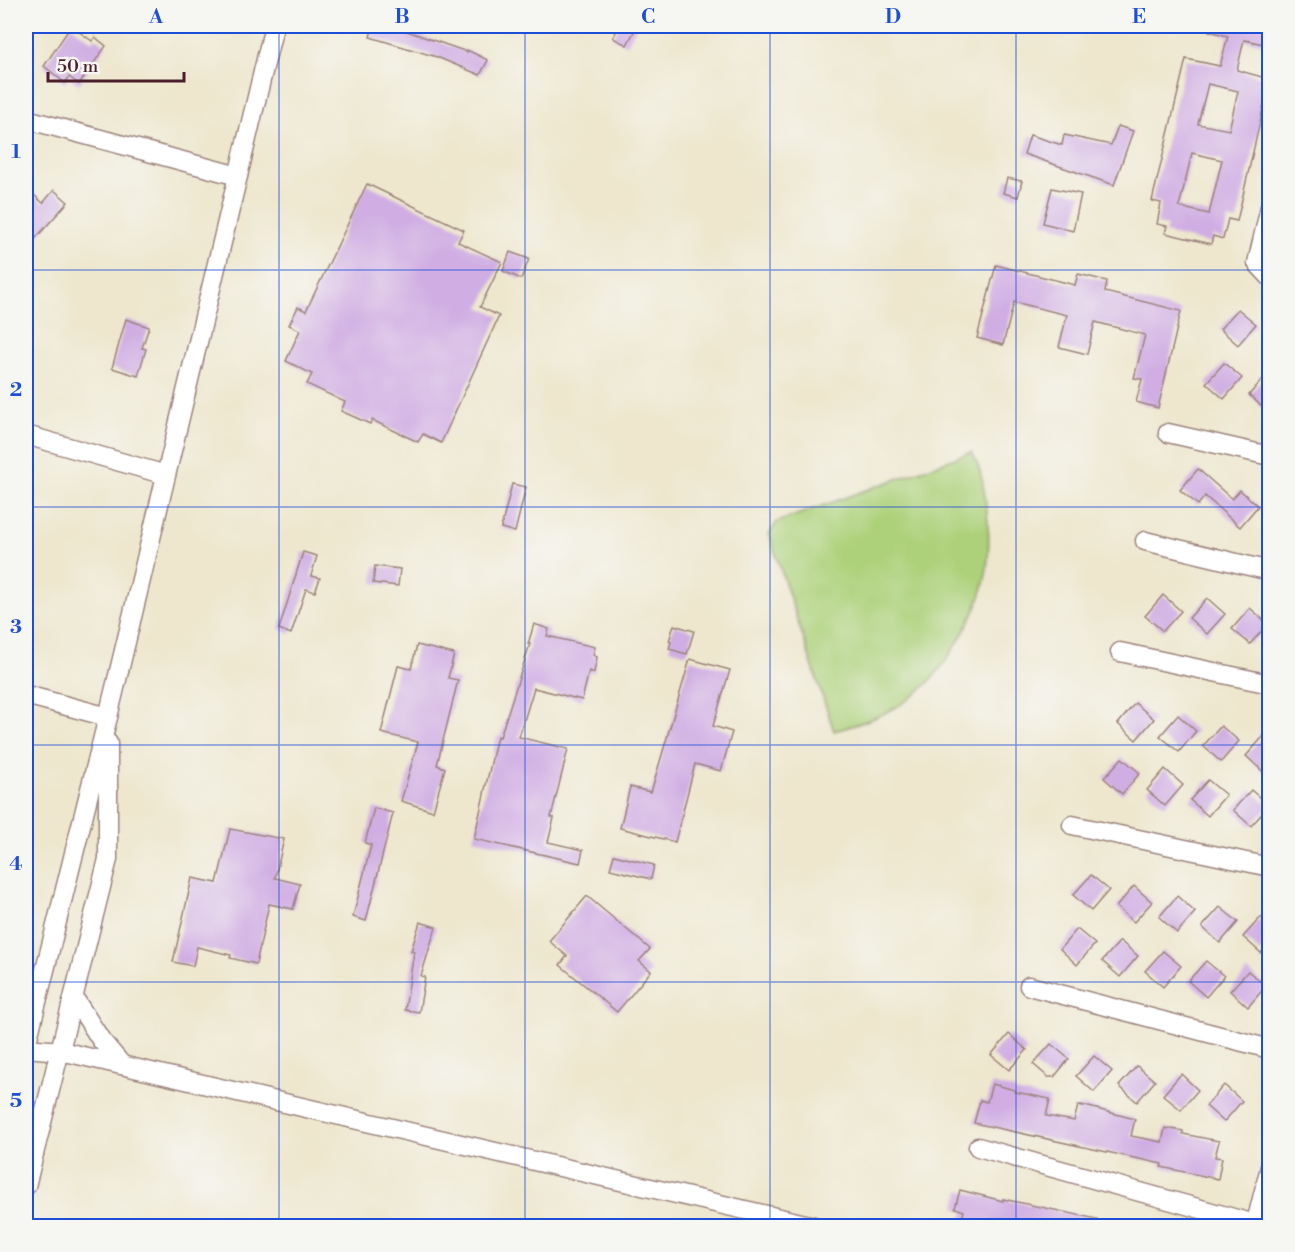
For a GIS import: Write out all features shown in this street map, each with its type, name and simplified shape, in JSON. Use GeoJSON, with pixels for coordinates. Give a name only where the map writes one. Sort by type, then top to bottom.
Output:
{"type":"FeatureCollection","features":[{"type":"Feature","properties":{"kind":"street"},"geometry":{"type":"LineString","coordinates":[[274,26],[26,1047],[61,1051],[814,1227]]}},
{"type":"Feature","properties":{"kind":"street"},"geometry":{"type":"LineString","coordinates":[[26,119],[238,176]]}},
{"type":"Feature","properties":{"kind":"street"},"geometry":{"type":"LineString","coordinates":[[1269,207],[1257,263],[1269,277]]}},
{"type":"Feature","properties":{"kind":"street"},"geometry":{"type":"LineString","coordinates":[[1168,433],[1269,456]]}},
{"type":"Feature","properties":{"kind":"street"},"geometry":{"type":"LineString","coordinates":[[26,435],[166,475]]}},
{"type":"Feature","properties":{"kind":"street"},"geometry":{"type":"LineString","coordinates":[[1145,541],[1269,571]]}},
{"type":"Feature","properties":{"kind":"street"},"geometry":{"type":"LineString","coordinates":[[1120,652],[1269,684]]}},
{"type":"Feature","properties":{"kind":"street"},"geometry":{"type":"LineString","coordinates":[[26,695],[108,717]]}},
{"type":"Feature","properties":{"kind":"street"},"geometry":{"type":"LineString","coordinates":[[26,1186],[108,858],[108,717]]}},
{"type":"Feature","properties":{"kind":"street"},"geometry":{"type":"LineString","coordinates":[[1072,825],[1269,867]]}},
{"type":"Feature","properties":{"kind":"street"},"geometry":{"type":"LineString","coordinates":[[1029,986],[1269,1049]]}},
{"type":"Feature","properties":{"kind":"street"},"geometry":{"type":"LineString","coordinates":[[74,998],[101,1040],[122,1065]]}},
{"type":"Feature","properties":{"kind":"street"},"geometry":{"type":"LineString","coordinates":[[978,1147],[1255,1225],[1269,1167]]}},
{"type":"Feature","properties":{"kind":"green space"},"geometry":{"type":"Polygon","coordinates":[[[972,452],[983,484],[989,546],[984,582],[972,616],[944,663],[917,693],[878,716],[834,731],[769,534],[777,522],[972,452]]]}},
{"type":"Feature","properties":{"kind":"building"},"geometry":{"type":"Polygon","coordinates":[[[71,26],[92,41],[95,37],[106,46],[79,84],[69,77],[65,83],[44,66],[71,26]]]}},
{"type":"Feature","properties":{"kind":"building"},"geometry":{"type":"Polygon","coordinates":[[[373,26],[404,30],[467,52],[467,50],[488,60],[480,75],[437,57],[370,37],[373,26]]]}},
{"type":"Feature","properties":{"kind":"building"},"geometry":{"type":"Polygon","coordinates":[[[619,26],[637,26],[627,45],[613,38],[619,26]]]}},
{"type":"Feature","properties":{"kind":"building"},"geometry":{"type":"Polygon","coordinates":[[[1209,26],[1269,26],[1269,45],[1244,40],[1237,70],[1269,79],[1269,83],[1237,221],[1228,219],[1223,239],[1213,236],[1211,244],[1165,233],[1167,226],[1157,224],[1161,203],[1152,201],[1186,59],[1220,66],[1228,36],[1209,31],[1209,26]],[[1208,84],[1198,124],[1229,130],[1238,91],[1208,84]],[[1192,153],[1179,207],[1209,214],[1222,160],[1192,153]]]}},
{"type":"Feature","properties":{"kind":"building"},"geometry":{"type":"Polygon","coordinates":[[[1118,126],[1133,131],[1114,185],[1024,154],[1030,135],[1062,145],[1064,135],[1111,145],[1118,126]]]}},
{"type":"Feature","properties":{"kind":"building"},"geometry":{"type":"Polygon","coordinates":[[[1007,178],[1022,181],[1018,197],[1003,193],[1007,178]]]}},
{"type":"Feature","properties":{"kind":"building"},"geometry":{"type":"Polygon","coordinates":[[[367,184],[464,230],[458,242],[502,262],[480,307],[499,316],[441,443],[423,434],[418,442],[372,420],[370,424],[341,411],[345,402],[307,384],[312,374],[286,361],[300,330],[289,325],[298,307],[306,311],[367,184]]]}},
{"type":"Feature","properties":{"kind":"building"},"geometry":{"type":"Polygon","coordinates":[[[26,188],[43,203],[54,190],[68,202],[26,249],[26,188]]]}},
{"type":"Feature","properties":{"kind":"building"},"geometry":{"type":"Polygon","coordinates":[[[1052,188],[1081,194],[1073,231],[1043,223],[1052,188]]]}},
{"type":"Feature","properties":{"kind":"building"},"geometry":{"type":"Polygon","coordinates":[[[510,252],[529,259],[521,279],[503,271],[510,252]]]}},
{"type":"Feature","properties":{"kind":"building"},"geometry":{"type":"Polygon","coordinates":[[[996,265],[1075,285],[1078,274],[1107,281],[1105,292],[1181,311],[1158,408],[1136,402],[1142,379],[1134,378],[1145,335],[1095,322],[1087,354],[1059,347],[1067,315],[1014,302],[1003,345],[977,338],[996,265]]]}},
{"type":"Feature","properties":{"kind":"building"},"geometry":{"type":"Polygon","coordinates":[[[1238,309],[1256,324],[1238,345],[1220,329],[1238,309]]]}},
{"type":"Feature","properties":{"kind":"building"},"geometry":{"type":"Polygon","coordinates":[[[126,319],[149,327],[142,348],[146,349],[138,376],[112,368],[126,319]]]}},
{"type":"Feature","properties":{"kind":"building"},"geometry":{"type":"Polygon","coordinates":[[[1224,363],[1242,378],[1224,399],[1206,383],[1224,363]]]}},
{"type":"Feature","properties":{"kind":"building"},"geometry":{"type":"Polygon","coordinates":[[[1269,372],[1269,413],[1249,395],[1269,372]]]}},
{"type":"Feature","properties":{"kind":"building"},"geometry":{"type":"Polygon","coordinates":[[[1198,469],[1232,499],[1240,490],[1258,506],[1240,527],[1205,496],[1198,505],[1180,490],[1198,469]]]}},
{"type":"Feature","properties":{"kind":"building"},"geometry":{"type":"Polygon","coordinates":[[[512,484],[526,487],[515,532],[501,528],[512,484]]]}},
{"type":"Feature","properties":{"kind":"building"},"geometry":{"type":"Polygon","coordinates":[[[303,552],[317,556],[311,576],[320,578],[315,592],[306,589],[291,634],[279,629],[303,552]]]}},
{"type":"Feature","properties":{"kind":"building"},"geometry":{"type":"Polygon","coordinates":[[[375,566],[400,569],[398,586],[373,583],[375,566]]]}},
{"type":"Feature","properties":{"kind":"building"},"geometry":{"type":"Polygon","coordinates":[[[1163,595],[1181,611],[1163,631],[1145,616],[1163,595]]]}},
{"type":"Feature","properties":{"kind":"building"},"geometry":{"type":"Polygon","coordinates":[[[1207,598],[1225,614],[1207,634],[1189,618],[1207,598]]]}},
{"type":"Feature","properties":{"kind":"building"},"geometry":{"type":"Polygon","coordinates":[[[1250,608],[1268,624],[1250,644],[1232,629],[1250,608]]]}},
{"type":"Feature","properties":{"kind":"building"},"geometry":{"type":"Polygon","coordinates":[[[534,624],[549,629],[547,636],[595,647],[593,655],[597,657],[594,673],[589,671],[582,700],[534,688],[519,737],[568,749],[551,817],[554,818],[548,842],[583,850],[580,863],[474,839],[497,736],[500,737],[530,644],[528,644],[534,624]]]}},
{"type":"Feature","properties":{"kind":"building"},"geometry":{"type":"Polygon","coordinates":[[[674,625],[694,631],[687,654],[669,649],[674,625]]]}},
{"type":"Feature","properties":{"kind":"building"},"geometry":{"type":"Polygon","coordinates":[[[417,645],[454,654],[448,678],[458,680],[437,765],[445,768],[433,811],[401,801],[418,742],[381,733],[398,666],[411,669],[417,645]]]}},
{"type":"Feature","properties":{"kind":"building"},"geometry":{"type":"Polygon","coordinates":[[[690,659],[730,670],[713,726],[732,732],[721,771],[695,764],[675,842],[620,828],[630,787],[651,792],[690,659]]]}},
{"type":"Feature","properties":{"kind":"building"},"geometry":{"type":"Polygon","coordinates":[[[1135,703],[1154,719],[1136,740],[1118,724],[1135,703]]]}},
{"type":"Feature","properties":{"kind":"building"},"geometry":{"type":"Polygon","coordinates":[[[1178,715],[1196,731],[1179,752],[1160,736],[1178,715]]]}},
{"type":"Feature","properties":{"kind":"building"},"geometry":{"type":"Polygon","coordinates":[[[1221,726],[1239,741],[1221,762],[1203,746],[1221,726]]]}},
{"type":"Feature","properties":{"kind":"building"},"geometry":{"type":"Polygon","coordinates":[[[1269,730],[1269,777],[1246,756],[1269,730]]]}},
{"type":"Feature","properties":{"kind":"building"},"geometry":{"type":"Polygon","coordinates":[[[1122,758],[1140,773],[1122,794],[1104,778],[1122,758]]]}},
{"type":"Feature","properties":{"kind":"building"},"geometry":{"type":"Polygon","coordinates":[[[1165,769],[1183,785],[1165,806],[1147,790],[1165,769]]]}},
{"type":"Feature","properties":{"kind":"building"},"geometry":{"type":"Polygon","coordinates":[[[1208,780],[1226,795],[1208,816],[1190,800],[1208,780]]]}},
{"type":"Feature","properties":{"kind":"building"},"geometry":{"type":"Polygon","coordinates":[[[1251,790],[1269,806],[1251,826],[1233,810],[1251,790]]]}},
{"type":"Feature","properties":{"kind":"building"},"geometry":{"type":"Polygon","coordinates":[[[374,808],[393,813],[366,921],[353,917],[371,845],[365,843],[374,808]]]}},
{"type":"Feature","properties":{"kind":"building"},"geometry":{"type":"Polygon","coordinates":[[[230,829],[284,839],[275,878],[300,884],[293,909],[269,904],[256,964],[197,947],[193,966],[173,962],[192,878],[217,883],[230,829]]]}},
{"type":"Feature","properties":{"kind":"building"},"geometry":{"type":"Polygon","coordinates":[[[614,855],[654,865],[651,879],[610,869],[614,855]]]}},
{"type":"Feature","properties":{"kind":"building"},"geometry":{"type":"Polygon","coordinates":[[[1091,875],[1109,890],[1091,911],[1073,895],[1091,875]]]}},
{"type":"Feature","properties":{"kind":"building"},"geometry":{"type":"Polygon","coordinates":[[[1134,886],[1152,902],[1134,922],[1116,907],[1134,886]]]}},
{"type":"Feature","properties":{"kind":"building"},"geometry":{"type":"Polygon","coordinates":[[[587,896],[650,949],[639,961],[651,971],[617,1012],[560,965],[567,956],[549,941],[587,896]]]}},
{"type":"Feature","properties":{"kind":"building"},"geometry":{"type":"Polygon","coordinates":[[[1177,896],[1195,912],[1177,933],[1159,917],[1177,896]]]}},
{"type":"Feature","properties":{"kind":"building"},"geometry":{"type":"Polygon","coordinates":[[[1220,907],[1238,922],[1220,943],[1202,927],[1220,907]]]}},
{"type":"Feature","properties":{"kind":"building"},"geometry":{"type":"Polygon","coordinates":[[[1261,917],[1269,924],[1269,944],[1261,953],[1243,937],[1261,917]]]}},
{"type":"Feature","properties":{"kind":"building"},"geometry":{"type":"Polygon","coordinates":[[[420,922],[436,927],[421,976],[425,977],[419,1012],[405,1010],[414,952],[411,951],[420,922]]]}},
{"type":"Feature","properties":{"kind":"building"},"geometry":{"type":"Polygon","coordinates":[[[1077,929],[1095,944],[1077,965],[1060,949],[1077,929]]]}},
{"type":"Feature","properties":{"kind":"building"},"geometry":{"type":"Polygon","coordinates":[[[1120,941],[1138,956],[1120,977],[1102,961],[1120,941]]]}},
{"type":"Feature","properties":{"kind":"building"},"geometry":{"type":"Polygon","coordinates":[[[1163,951],[1181,966],[1163,987],[1145,971],[1163,951]]]}},
{"type":"Feature","properties":{"kind":"building"},"geometry":{"type":"Polygon","coordinates":[[[1206,961],[1224,976],[1206,997],[1188,981],[1206,961]]]}},
{"type":"Feature","properties":{"kind":"building"},"geometry":{"type":"Polygon","coordinates":[[[1248,971],[1266,986],[1248,1007],[1230,991],[1248,971]]]}},
{"type":"Feature","properties":{"kind":"building"},"geometry":{"type":"Polygon","coordinates":[[[1009,1034],[1027,1050],[1009,1070],[991,1055],[1009,1034]]]}},
{"type":"Feature","properties":{"kind":"building"},"geometry":{"type":"Polygon","coordinates":[[[1051,1044],[1069,1059],[1054,1077],[1048,1077],[1033,1064],[1051,1044]]]}},
{"type":"Feature","properties":{"kind":"building"},"geometry":{"type":"Polygon","coordinates":[[[1094,1056],[1112,1071],[1094,1092],[1076,1076],[1094,1056]]]}},
{"type":"Feature","properties":{"kind":"building"},"geometry":{"type":"Polygon","coordinates":[[[1137,1066],[1155,1081],[1137,1102],[1119,1086],[1137,1066]]]}},
{"type":"Feature","properties":{"kind":"building"},"geometry":{"type":"Polygon","coordinates":[[[1181,1074],[1198,1090],[1181,1110],[1163,1095],[1181,1074]]]}},
{"type":"Feature","properties":{"kind":"building"},"geometry":{"type":"Polygon","coordinates":[[[992,1084],[1015,1090],[1015,1092],[1050,1099],[1046,1116],[1074,1121],[1078,1106],[1082,1107],[1081,1105],[1135,1119],[1131,1136],[1162,1142],[1165,1128],[1219,1141],[1215,1157],[1222,1158],[1218,1179],[1161,1167],[1162,1164],[974,1123],[980,1100],[987,1102],[992,1084]]]}},
{"type":"Feature","properties":{"kind":"building"},"geometry":{"type":"Polygon","coordinates":[[[1224,1085],[1242,1101],[1224,1122],[1206,1106],[1224,1085]]]}},
{"type":"Feature","properties":{"kind":"building"},"geometry":{"type":"Polygon","coordinates":[[[960,1190],[1003,1201],[1003,1199],[1097,1219],[1096,1227],[960,1227],[964,1211],[955,1208],[960,1190]]]}}]}
